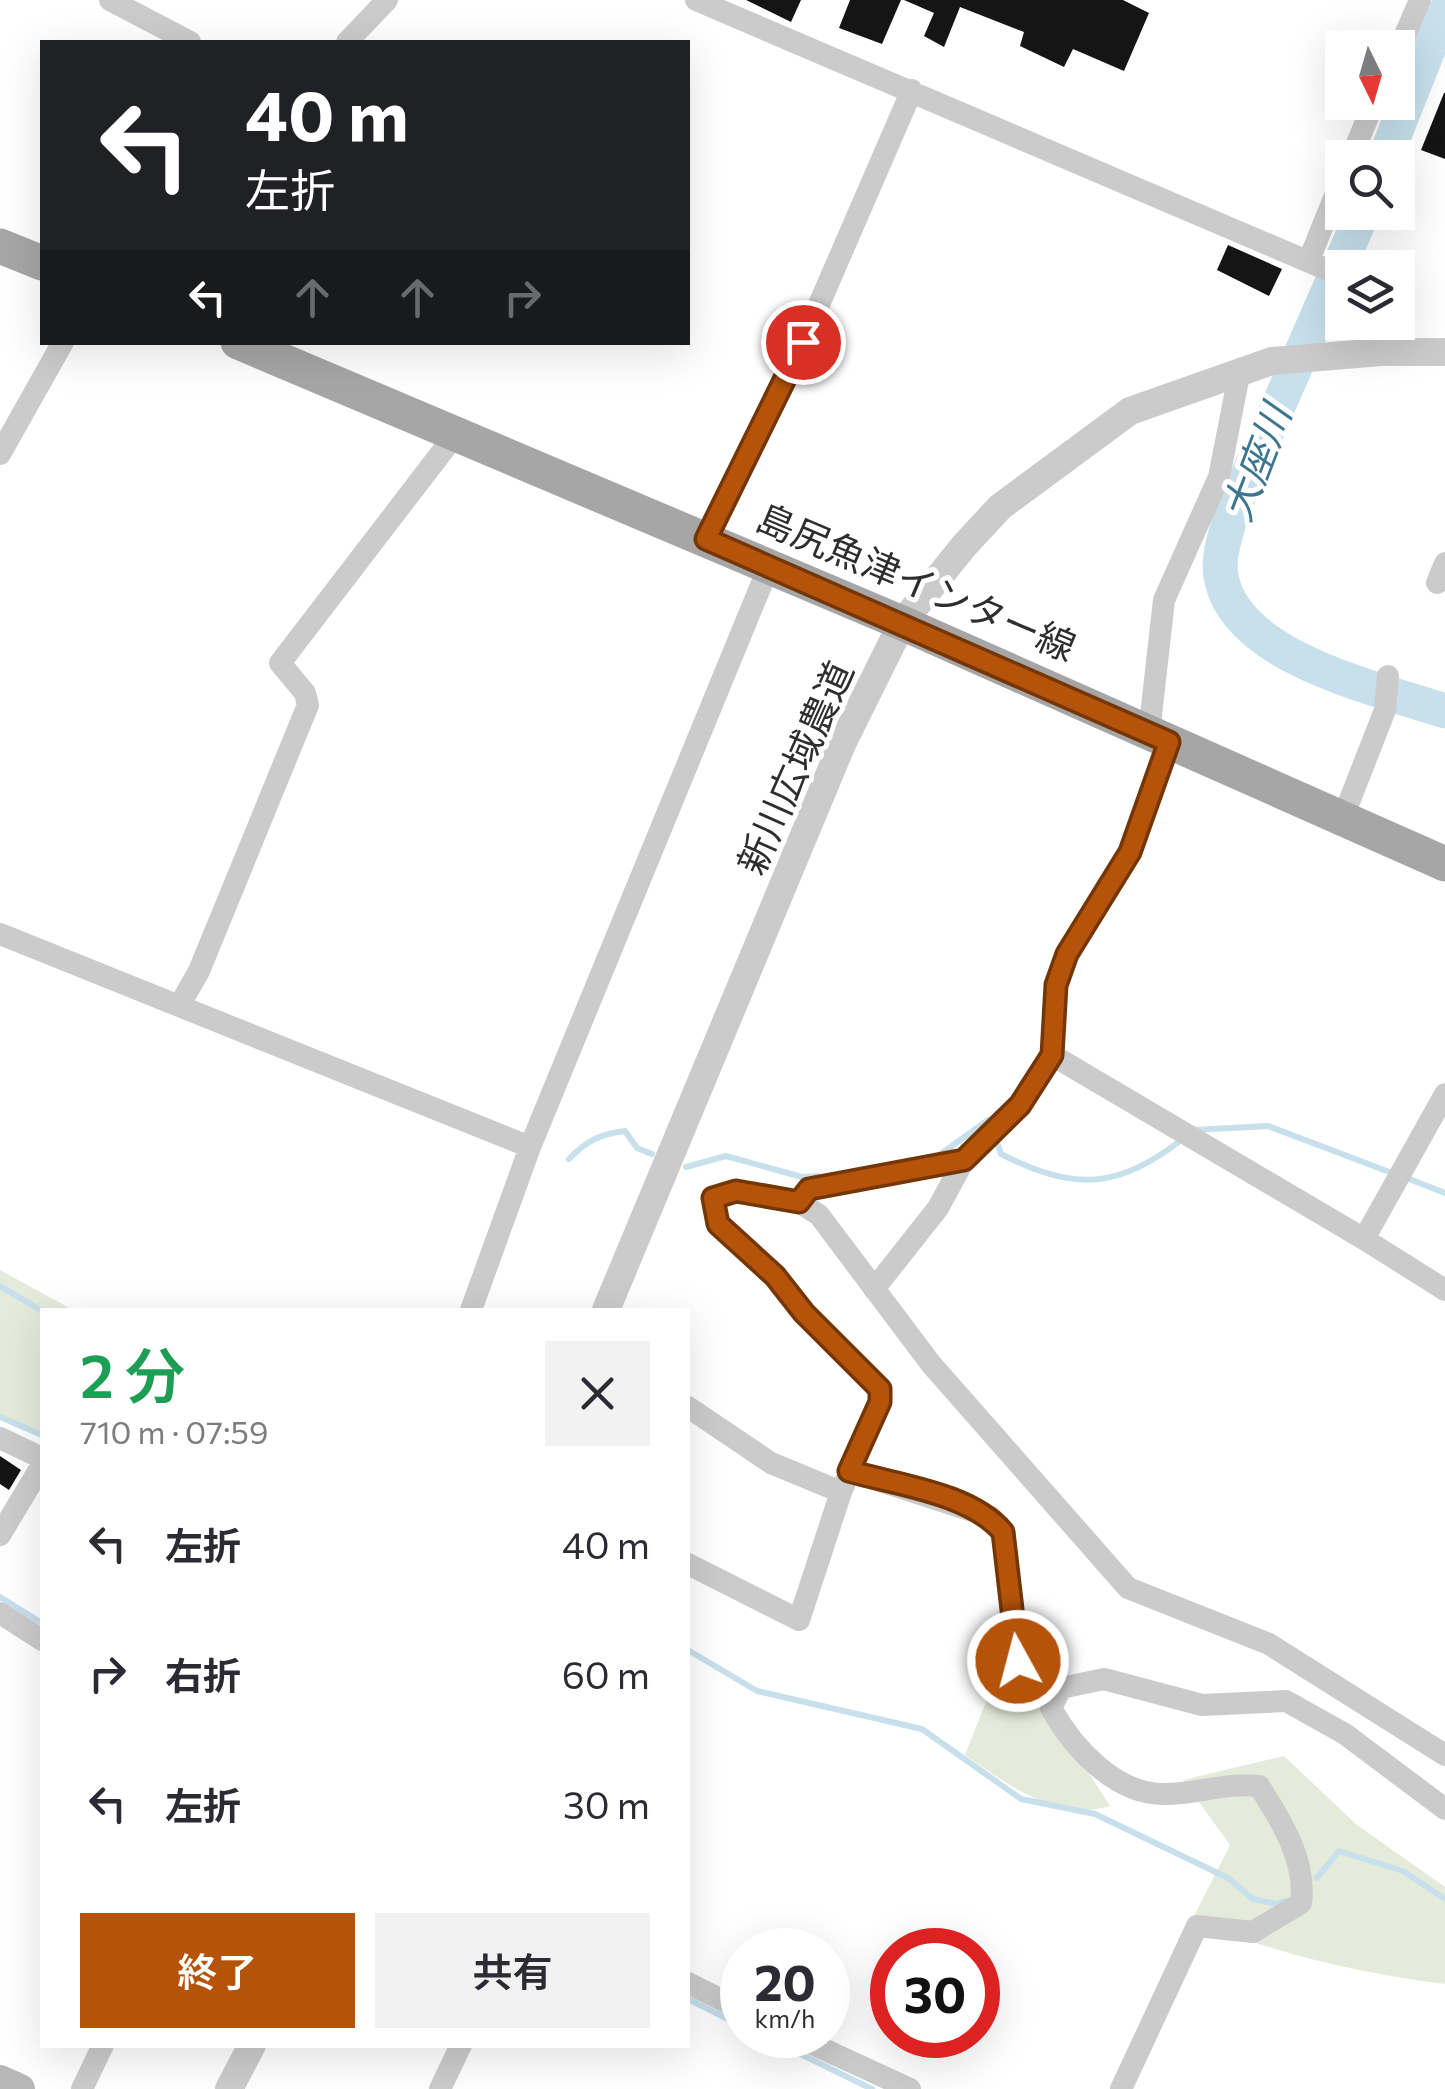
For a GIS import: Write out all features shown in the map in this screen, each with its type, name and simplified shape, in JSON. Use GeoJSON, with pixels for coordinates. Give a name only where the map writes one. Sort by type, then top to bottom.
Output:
{"type":"FeatureCollection","features":[{"type":"Feature","properties":{"kind":"main road"},"geometry":{"type":"LineString","coordinates":[[0,246],[40,262]]}},
{"type":"Feature","properties":{"kind":"main road","name":"島尻魚津インター線"},"geometry":{"type":"LineString","coordinates":[[245,345],[902,623],[1445,864]]}},
{"type":"Feature","properties":{"kind":"main road"},"geometry":{"type":"LineString","coordinates":[[0,2080],[20,2089]]}},
{"type":"Feature","properties":{"kind":"street"},"geometry":{"type":"LineString","coordinates":[[110,0],[186,40]]}},
{"type":"Feature","properties":{"kind":"street"},"geometry":{"type":"LineString","coordinates":[[348,40],[387,0]]}},
{"type":"Feature","properties":{"kind":"street"},"geometry":{"type":"LineString","coordinates":[[696,0],[1325,268]]}},
{"type":"Feature","properties":{"kind":"street"},"geometry":{"type":"LineString","coordinates":[[1407,30],[1420,0]]}},
{"type":"Feature","properties":{"kind":"street"},"geometry":{"type":"LineString","coordinates":[[706,539],[788,376],[912,90]]}},
{"type":"Feature","properties":{"kind":"street"},"geometry":{"type":"LineString","coordinates":[[1312,262],[1325,226]]}},
{"type":"Feature","properties":{"kind":"street"},"geometry":{"type":"LineString","coordinates":[[1380,340],[1380,352]]}},
{"type":"Feature","properties":{"kind":"street"},"geometry":{"type":"LineString","coordinates":[[0,454],[61,345]]}},
{"type":"Feature","properties":{"kind":"street","name":"新川広域農道"},"geometry":{"type":"LineString","coordinates":[[607,1308],[842,744],[902,623],[1000,507],[1084,441],[1130,411],[1240,370],[1272,361],[1380,352],[1445,352]]}},
{"type":"Feature","properties":{"kind":"street"},"geometry":{"type":"LineString","coordinates":[[874,1289],[938,1208],[964,1160],[1020,1105],[1052,1055],[1056,985],[1067,954],[1130,852],[1159,737],[1164,600],[1219,477],[1240,370]]}},
{"type":"Feature","properties":{"kind":"street"},"geometry":{"type":"LineString","coordinates":[[180,1006],[199,971],[308,706],[305,693],[280,663],[455,435]]}},
{"type":"Feature","properties":{"kind":"street"},"geometry":{"type":"LineString","coordinates":[[472,1308],[530,1147],[769,566]]}},
{"type":"Feature","properties":{"kind":"street"},"geometry":{"type":"LineString","coordinates":[[1342,820],[1385,710],[1388,676]]}},
{"type":"Feature","properties":{"kind":"street"},"geometry":{"type":"LineString","coordinates":[[0,934],[530,1147]]}},
{"type":"Feature","properties":{"kind":"street"},"geometry":{"type":"LineString","coordinates":[[1052,1055],[1445,1290]]}},
{"type":"Feature","properties":{"kind":"street"},"geometry":{"type":"LineString","coordinates":[[1364,1239],[1445,1094]]}},
{"type":"Feature","properties":{"kind":"street"},"geometry":{"type":"LineString","coordinates":[[799,1202],[809,1189],[964,1160]]}},
{"type":"Feature","properties":{"kind":"street"},"geometry":{"type":"LineString","coordinates":[[690,1565],[800,1620],[845,1482],[880,1402],[880,1389],[804,1313],[775,1276],[718,1224],[712,1210],[713,1198],[723,1192],[799,1202],[818,1215],[931,1364],[1128,1588],[1269,1644],[1445,1755]]}},
{"type":"Feature","properties":{"kind":"street"},"geometry":{"type":"LineString","coordinates":[[690,1408],[770,1463],[990,1517],[1003,1532],[1018,1661],[1061,1688],[1104,1679],[1202,1705],[1286,1700],[1345,1734],[1445,1809]]}},
{"type":"Feature","properties":{"kind":"street"},"geometry":{"type":"LineString","coordinates":[[0,1438],[40,1461]]}},
{"type":"Feature","properties":{"kind":"street"},"geometry":{"type":"LineString","coordinates":[[0,1535],[40,1465]]}},
{"type":"Feature","properties":{"kind":"street"},"geometry":{"type":"LineString","coordinates":[[0,1613],[40,1639]]}},
{"type":"Feature","properties":{"kind":"street"},"geometry":{"type":"LineString","coordinates":[[1061,1688],[1051,1708],[1067,1736],[1131,1790],[1165,1794],[1241,1784],[1259,1786],[1278,1816],[1304,1880],[1301,1902],[1253,1932],[1197,1926],[1121,2089]]}},
{"type":"Feature","properties":{"kind":"street"},"geometry":{"type":"LineString","coordinates":[[690,1984],[720,1999]]}},
{"type":"Feature","properties":{"kind":"street"},"geometry":{"type":"LineString","coordinates":[[82,2089],[101,2048]]}},
{"type":"Feature","properties":{"kind":"street"},"geometry":{"type":"LineString","coordinates":[[229,2089],[250,2048]]}},
{"type":"Feature","properties":{"kind":"street"},"geometry":{"type":"LineString","coordinates":[[440,2089],[460,2048]]}},
{"type":"Feature","properties":{"kind":"street"},"geometry":{"type":"LineString","coordinates":[[843,2058],[910,2089]]}},
{"type":"Feature","properties":{"kind":"green space"},"geometry":{"type":"Polygon","coordinates":[[[0,1270],[69,1308],[40,1308],[40,1438],[0,1414],[0,1270]]]}},
{"type":"Feature","properties":{"kind":"green space"},"geometry":{"type":"Polygon","coordinates":[[[999,1669],[1038,1697],[1052,1730],[1083,1764],[1110,1806],[1090,1810],[1052,1805],[1015,1788],[965,1755],[999,1669]]]}},
{"type":"Feature","properties":{"kind":"green space"},"geometry":{"type":"Polygon","coordinates":[[[1284,1756],[1357,1825],[1445,1887],[1445,1984],[1317,1960],[1192,1920],[1230,1845],[1183,1780],[1284,1756]]]}},
{"type":"Feature","properties":{"kind":"building"},"geometry":{"type":"Polygon","coordinates":[[[746,0],[801,0],[791,22],[746,0]]]}},
{"type":"Feature","properties":{"kind":"building"},"geometry":{"type":"Polygon","coordinates":[[[850,0],[901,0],[882,44],[839,28],[850,0]]]}},
{"type":"Feature","properties":{"kind":"building"},"geometry":{"type":"Polygon","coordinates":[[[904,0],[1123,0],[1149,13],[1124,71],[1073,49],[1064,67],[1020,46],[1024,32],[960,7],[944,47],[924,36],[934,13],[904,0]]]}},
{"type":"Feature","properties":{"kind":"building"},"geometry":{"type":"Polygon","coordinates":[[[1445,93],[1445,159],[1421,150],[1445,93]]]}},
{"type":"Feature","properties":{"kind":"building"},"geometry":{"type":"Polygon","coordinates":[[[1228,245],[1282,269],[1269,296],[1217,270],[1228,245]]]}},
{"type":"Feature","properties":{"kind":"building"},"geometry":{"type":"Polygon","coordinates":[[[0,1456],[21,1470],[9,1490],[0,1484],[0,1456]]]}},
{"type":"Feature","properties":{"kind":"waterway","name":"大座川"},"geometry":{"type":"LineString","coordinates":[[1442,15],[1445,10]]}},
{"type":"Feature","properties":{"kind":"waterway","name":"大座川"},"geometry":{"type":"LineString","coordinates":[[1392,140],[1442,15]]}},
{"type":"Feature","properties":{"kind":"waterway","name":"大座川"},"geometry":{"type":"LineString","coordinates":[[1355,230],[1231,514],[1220,573],[1234,608],[1255,631],[1283,651],[1350,681],[1445,711]]}},
{"type":"Feature","properties":{"kind":"waterway"},"geometry":{"type":"LineString","coordinates":[[938,1156],[988,1120],[990,1125]]}},
{"type":"Feature","properties":{"kind":"waterway"},"geometry":{"type":"LineString","coordinates":[[1194,1130],[1268,1126],[1392,1173]]}},
{"type":"Feature","properties":{"kind":"waterway"},"geometry":{"type":"LineString","coordinates":[[569,1159],[594,1139],[625,1131],[637,1148],[652,1154]]}},
{"type":"Feature","properties":{"kind":"waterway"},"geometry":{"type":"LineString","coordinates":[[995,1137],[1001,1154],[1052,1175],[1074,1179],[1117,1175],[1160,1155],[1184,1138]]}},
{"type":"Feature","properties":{"kind":"waterway"},"geometry":{"type":"LineString","coordinates":[[686,1167],[726,1156],[802,1177],[818,1176]]}},
{"type":"Feature","properties":{"kind":"waterway"},"geometry":{"type":"LineString","coordinates":[[1404,1177],[1445,1193]]}},
{"type":"Feature","properties":{"kind":"waterway"},"geometry":{"type":"LineString","coordinates":[[0,1286],[40,1310]]}},
{"type":"Feature","properties":{"kind":"waterway"},"geometry":{"type":"LineString","coordinates":[[0,1417],[40,1434]]}},
{"type":"Feature","properties":{"kind":"waterway"},"geometry":{"type":"LineString","coordinates":[[0,1597],[40,1622]]}},
{"type":"Feature","properties":{"kind":"waterway"},"geometry":{"type":"LineString","coordinates":[[690,1651],[757,1691],[922,1729],[1021,1799],[1095,1814],[1228,1878],[1253,1899],[1277,1904],[1284,1901]]}},
{"type":"Feature","properties":{"kind":"waterway"},"geometry":{"type":"LineString","coordinates":[[1317,1878],[1339,1851],[1403,1871],[1445,1899]]}},
{"type":"Feature","properties":{"kind":"waterway"},"geometry":{"type":"LineString","coordinates":[[690,2000],[720,2015]]}},
{"type":"Feature","properties":{"kind":"waterway"},"geometry":{"type":"LineString","coordinates":[[808,2058],[872,2089]]}},
{"type":"Feature","properties":{"kind":"route"},"geometry":{"type":"LineString","coordinates":[[803,342],[706,539],[1169,742],[1130,852],[1067,954],[1056,985],[1052,1055],[1020,1105],[964,1160],[809,1189],[799,1202],[736,1191],[713,1198],[712,1210],[718,1224],[775,1276],[804,1313],[880,1389],[880,1402],[849,1471],[962,1505],[990,1517],[1003,1532],[1018,1661]]}}]}
